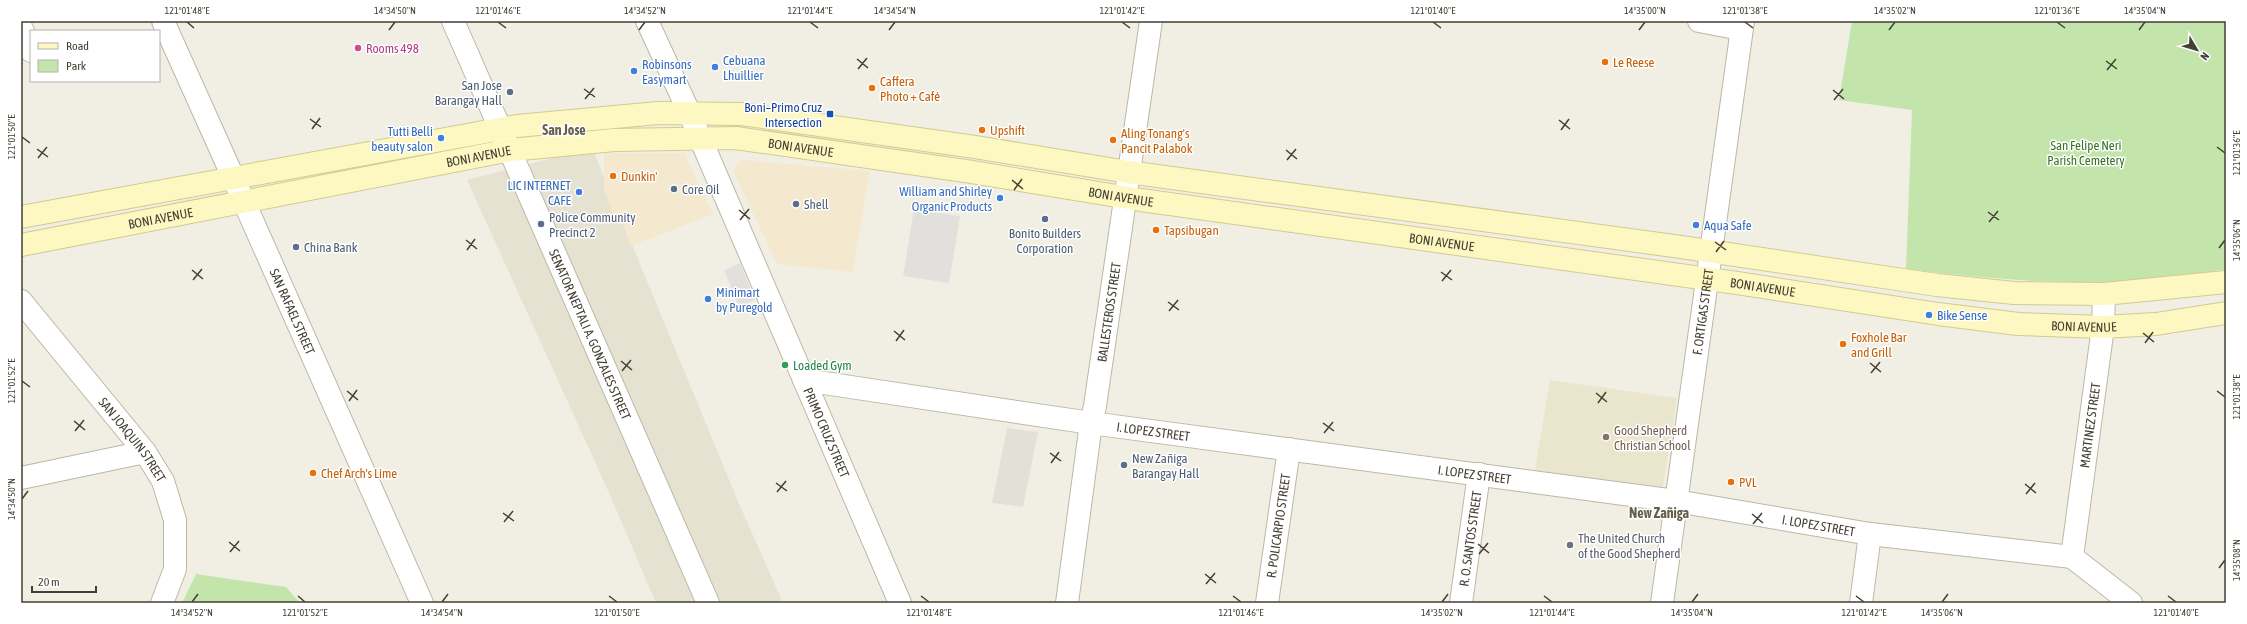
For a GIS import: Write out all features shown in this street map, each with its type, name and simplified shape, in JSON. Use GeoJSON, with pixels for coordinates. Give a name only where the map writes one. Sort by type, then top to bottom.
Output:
{"type":"FeatureCollection","features":[{"type":"Feature","properties":{"kind":"main road","name":"BONI AVENUE"},"geometry":{"type":"LineString","coordinates":[[21,217],[233,177],[501,130],[592,118],[689,112],[742,114],[975,147],[1128,172],[1711,252],[1938,285],[2014,293],[2104,294],[2226,282]]}},
{"type":"Feature","properties":{"kind":"main road","name":"BONI AVENUE"},"geometry":{"type":"LineString","coordinates":[[21,245],[510,150],[594,141],[736,138],[1125,197],[1708,279],[1938,314],[2018,324],[2103,327],[2156,324],[2226,313]]}},
{"type":"Feature","properties":{"kind":"street","name":"SENATOR NEPTALI A. GONZALES STREET"},"geometry":{"type":"LineString","coordinates":[[453,21],[708,603]]}},
{"type":"Feature","properties":{"kind":"street","name":"PRIMO CRUZ STREET"},"geometry":{"type":"LineString","coordinates":[[648,21],[689,112],[900,603]]}},
{"type":"Feature","properties":{"kind":"street","name":"BALLESTEROS STREET"},"geometry":{"type":"LineString","coordinates":[[1067,603],[1091,423],[1095,406],[1151,21]]}},
{"type":"Feature","properties":{"kind":"street"},"geometry":{"type":"LineString","coordinates":[[1699,21],[1742,25]]}},
{"type":"Feature","properties":{"kind":"street","name":"F. ORTIGAS STREET"},"geometry":{"type":"LineString","coordinates":[[1662,603],[1742,25]]}},
{"type":"Feature","properties":{"kind":"street"},"geometry":{"type":"LineString","coordinates":[[21,27],[30,49]]}},
{"type":"Feature","properties":{"kind":"street","name":"SAN RAFAEL STREET"},"geometry":{"type":"LineString","coordinates":[[164,33],[233,177],[422,603]]}},
{"type":"Feature","properties":{"kind":"street","name":"MARTINEZ STREET"},"geometry":{"type":"LineString","coordinates":[[2072,557],[2103,327],[2104,294]]}},
{"type":"Feature","properties":{"kind":"street","name":"SAN JOAQUIN STREET"},"geometry":{"type":"LineString","coordinates":[[21,301],[145,452],[163,481],[175,520],[175,570],[162,603]]}},
{"type":"Feature","properties":{"kind":"street","name":"I. LOPEZ STREET"},"geometry":{"type":"LineString","coordinates":[[804,380],[1091,423],[1676,501],[1870,534],[2072,557]]}},
{"type":"Feature","properties":{"kind":"street","name":"R. POLICARPIO STREET"},"geometry":{"type":"LineString","coordinates":[[1267,603],[1289,449]]}},
{"type":"Feature","properties":{"kind":"street"},"geometry":{"type":"LineString","coordinates":[[21,478],[145,452]]}},
{"type":"Feature","properties":{"kind":"street","name":"R. O. SANTOS STREET"},"geometry":{"type":"LineString","coordinates":[[1461,603],[1479,474]]}},
{"type":"Feature","properties":{"kind":"street"},"geometry":{"type":"LineString","coordinates":[[1861,603],[1870,534]]}},
{"type":"Feature","properties":{"kind":"street"},"geometry":{"type":"LineString","coordinates":[[2072,557],[2131,603]]}},
{"type":"Feature","properties":{"kind":"shaded area"},"geometry":{"type":"Polygon","coordinates":[[[592,148],[740,506],[783,603],[656,603],[610,495],[467,180],[592,148]]]}},
{"type":"Feature","properties":{"kind":"shaded area"},"geometry":{"type":"Polygon","coordinates":[[[604,153],[684,153],[713,214],[631,246],[622,221],[616,223],[604,188],[604,153]]]}},
{"type":"Feature","properties":{"kind":"shaded area"},"geometry":{"type":"Polygon","coordinates":[[[742,160],[870,171],[853,272],[777,264],[733,171],[742,160]]]}},
{"type":"Feature","properties":{"kind":"shaded area"},"geometry":{"type":"Polygon","coordinates":[[[914,209],[960,216],[949,283],[903,276],[914,209]]]}},
{"type":"Feature","properties":{"kind":"shaded area"},"geometry":{"type":"Polygon","coordinates":[[[740,263],[755,300],[739,307],[724,270],[740,263]]]}},
{"type":"Feature","properties":{"kind":"shaded area","name":"Good Shepherd Christian School"},"geometry":{"type":"Polygon","coordinates":[[[1550,380],[1677,398],[1662,493],[1534,476],[1550,380]]]}},
{"type":"Feature","properties":{"kind":"shaded area"},"geometry":{"type":"Polygon","coordinates":[[[1007,428],[1038,432],[1023,507],[992,503],[1007,428]]]}},
{"type":"Feature","properties":{"kind":"green space","name":"San Felipe Neri Parish Cemetery"},"geometry":{"type":"Polygon","coordinates":[[[1852,21],[2226,21],[2226,269],[2185,276],[2145,280],[2066,282],[1987,278],[1906,269],[1912,110],[1839,100],[1852,21]]]}},
{"type":"Feature","properties":{"kind":"green space"},"geometry":{"type":"Polygon","coordinates":[[[196,574],[286,587],[300,603],[182,603],[196,574]]]}},
{"type":"Feature","properties":{"kind":"place","name":"Rooms 498"},"geometry":{"type":"Point","coordinates":[358,48]}},
{"type":"Feature","properties":{"kind":"place","name":"Le Reese"},"geometry":{"type":"Point","coordinates":[1605,62]}},
{"type":"Feature","properties":{"kind":"place","name":"Cebuana Lhuillier"},"geometry":{"type":"Point","coordinates":[715,67]}},
{"type":"Feature","properties":{"kind":"place","name":"Robinsons Easymart"},"geometry":{"type":"Point","coordinates":[634,71]}},
{"type":"Feature","properties":{"kind":"place","name":"Caffera Photo + Café"},"geometry":{"type":"Point","coordinates":[872,88]}},
{"type":"Feature","properties":{"kind":"place","name":"San Jose Barangay Hall"},"geometry":{"type":"Point","coordinates":[510,92]}},
{"type":"Feature","properties":{"kind":"place","name":"Boni–Primo Cruz Intersection"},"geometry":{"type":"Point","coordinates":[830,114]}},
{"type":"Feature","properties":{"kind":"place","name":"Upshift"},"geometry":{"type":"Point","coordinates":[982,130]}},
{"type":"Feature","properties":{"kind":"place","name":"Tutti Belli beauty salon"},"geometry":{"type":"Point","coordinates":[441,138]}},
{"type":"Feature","properties":{"kind":"place","name":"Aling Tonang's Pancit Palabok"},"geometry":{"type":"Point","coordinates":[1113,140]}},
{"type":"Feature","properties":{"kind":"place","name":"Dunkin'"},"geometry":{"type":"Point","coordinates":[613,176]}},
{"type":"Feature","properties":{"kind":"place","name":"Core Oil"},"geometry":{"type":"Point","coordinates":[674,189]}},
{"type":"Feature","properties":{"kind":"place","name":"LIC INTERNET CAFE"},"geometry":{"type":"Point","coordinates":[579,192]}},
{"type":"Feature","properties":{"kind":"place","name":"William and Shirley Organic Products"},"geometry":{"type":"Point","coordinates":[1000,198]}},
{"type":"Feature","properties":{"kind":"place","name":"Shell"},"geometry":{"type":"Point","coordinates":[796,204]}},
{"type":"Feature","properties":{"kind":"place","name":"Bonito Builders Corporation"},"geometry":{"type":"Point","coordinates":[1045,219]}},
{"type":"Feature","properties":{"kind":"place","name":"Police Community Precinct 2"},"geometry":{"type":"Point","coordinates":[541,224]}},
{"type":"Feature","properties":{"kind":"place","name":"Aqua Safe"},"geometry":{"type":"Point","coordinates":[1696,225]}},
{"type":"Feature","properties":{"kind":"place","name":"Tapsibugan"},"geometry":{"type":"Point","coordinates":[1156,230]}},
{"type":"Feature","properties":{"kind":"place","name":"China Bank"},"geometry":{"type":"Point","coordinates":[296,247]}},
{"type":"Feature","properties":{"kind":"place","name":"Minimart by Puregold"},"geometry":{"type":"Point","coordinates":[708,299]}},
{"type":"Feature","properties":{"kind":"place","name":"Bike Sense"},"geometry":{"type":"Point","coordinates":[1929,315]}},
{"type":"Feature","properties":{"kind":"place","name":"Foxhole Bar and Grill"},"geometry":{"type":"Point","coordinates":[1843,344]}},
{"type":"Feature","properties":{"kind":"place","name":"Loaded Gym"},"geometry":{"type":"Point","coordinates":[785,365]}},
{"type":"Feature","properties":{"kind":"place","name":"Good Shepherd Christian School"},"geometry":{"type":"Point","coordinates":[1606,437]}},
{"type":"Feature","properties":{"kind":"place","name":"New Zañiga Barangay Hall"},"geometry":{"type":"Point","coordinates":[1124,465]}},
{"type":"Feature","properties":{"kind":"place","name":"Chef Arch's Lime"},"geometry":{"type":"Point","coordinates":[313,473]}},
{"type":"Feature","properties":{"kind":"place","name":"PVL"},"geometry":{"type":"Point","coordinates":[1731,482]}},
{"type":"Feature","properties":{"kind":"place","name":"The United Church of the Good Shepherd"},"geometry":{"type":"Point","coordinates":[1570,545]}},
{"type":"Feature","properties":{"kind":"district","name":"San Jose"},"geometry":{"type":"Point","coordinates":[564,130]}},
{"type":"Feature","properties":{"kind":"district","name":"New Zañiga"},"geometry":{"type":"Point","coordinates":[1659,513]}}]}
